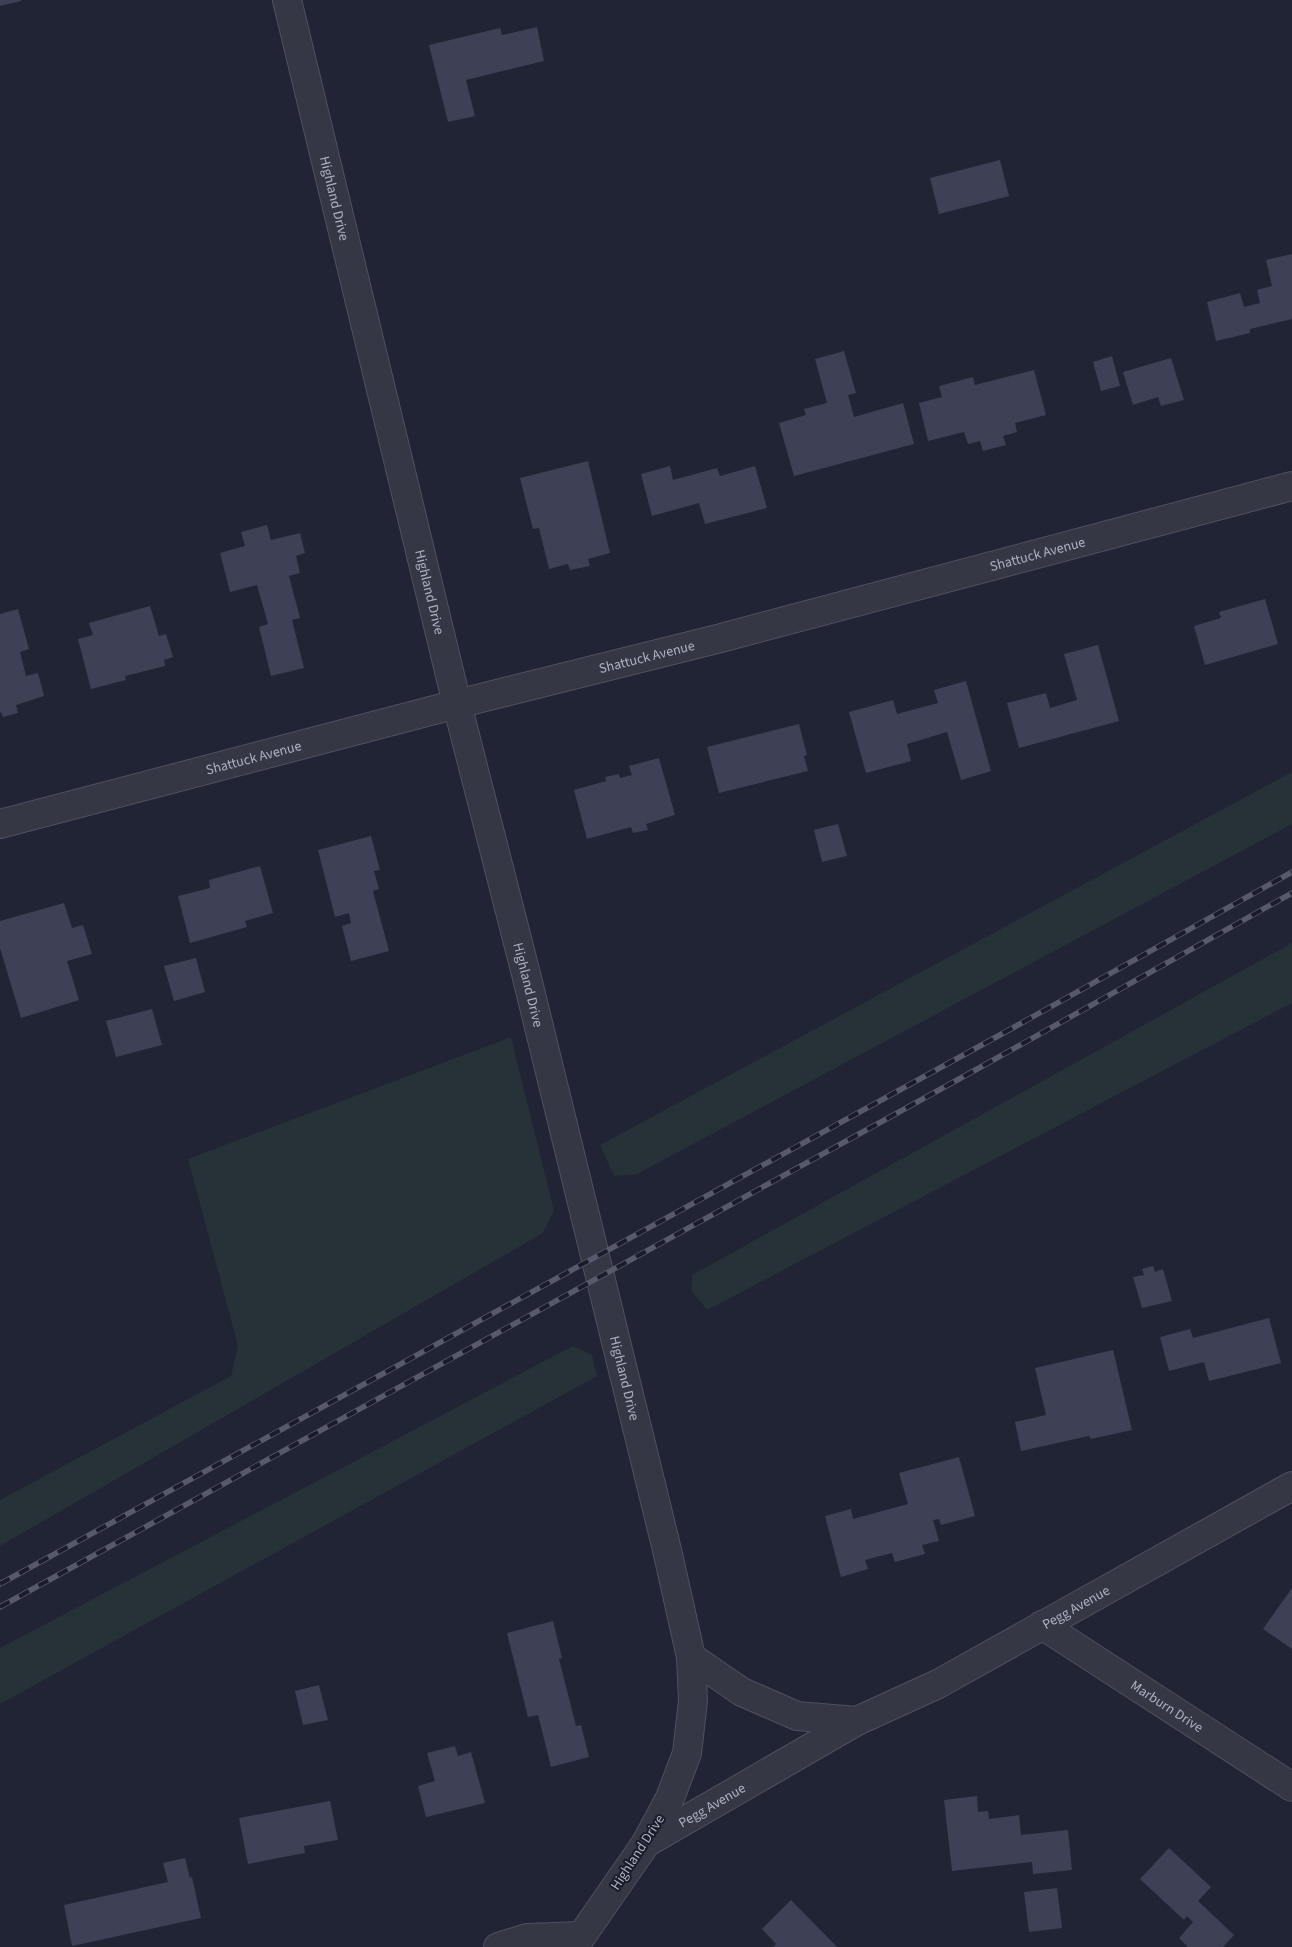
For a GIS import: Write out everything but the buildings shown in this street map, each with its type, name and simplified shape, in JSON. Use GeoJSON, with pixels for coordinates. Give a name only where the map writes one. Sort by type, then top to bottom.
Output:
{"type":"FeatureCollection","features":[{"type":"Feature","properties":{"kind":"street","name":"Highland Drive"},"geometry":{"type":"LineString","coordinates":[[287,0],[457,704],[534,1007],[667,1550],[691,1657],[693,1701],[687,1753],[670,1798],[646,1843],[577,1942]]}},
{"type":"Feature","properties":{"kind":"street","name":"Shattuck Avenue"},"geometry":{"type":"LineString","coordinates":[[0,824],[457,704],[720,638],[1292,486]]}},
{"type":"Feature","properties":{"kind":"street","name":"Pegg Avenue"},"geometry":{"type":"LineString","coordinates":[[646,1843],[857,1721],[938,1684],[1292,1486]]}},
{"type":"Feature","properties":{"kind":"street","name":"Marburn Drive"},"geometry":{"type":"LineString","coordinates":[[1042,1625],[1292,1787]]}},
{"type":"Feature","properties":{"kind":"street","name":"Pegg Avenue"},"geometry":{"type":"LineString","coordinates":[[691,1657],[742,1692],[797,1716],[857,1721]]}},
{"type":"Feature","properties":{"kind":"street"},"geometry":{"type":"LineString","coordinates":[[498,1947],[527,1938],[577,1942]]}},
{"type":"Feature","properties":{"kind":"shaded area"},"geometry":{"type":"Polygon","coordinates":[[[1292,772],[1292,824],[637,1174],[614,1176],[600,1145],[1292,772]]]}},
{"type":"Feature","properties":{"kind":"shaded area"},"geometry":{"type":"Polygon","coordinates":[[[1292,943],[1292,1003],[707,1310],[692,1291],[692,1275],[1292,943]]]}},
{"type":"Feature","properties":{"kind":"shaded area"},"geometry":{"type":"Polygon","coordinates":[[[511,1037],[554,1211],[543,1233],[0,1546],[0,1500],[231,1376],[238,1346],[188,1159],[511,1037]]]}},
{"type":"Feature","properties":{"kind":"shaded area"},"geometry":{"type":"Polygon","coordinates":[[[573,1346],[592,1355],[597,1376],[0,1704],[0,1648],[573,1346]]]}},
{"type":"Feature","properties":{"kind":"railway"},"geometry":{"type":"LineString","coordinates":[[0,1584],[1018,1025],[1292,872]]}},
{"type":"Feature","properties":{"kind":"railway"},"geometry":{"type":"LineString","coordinates":[[0,1607],[979,1068],[1292,893]]}}]}
